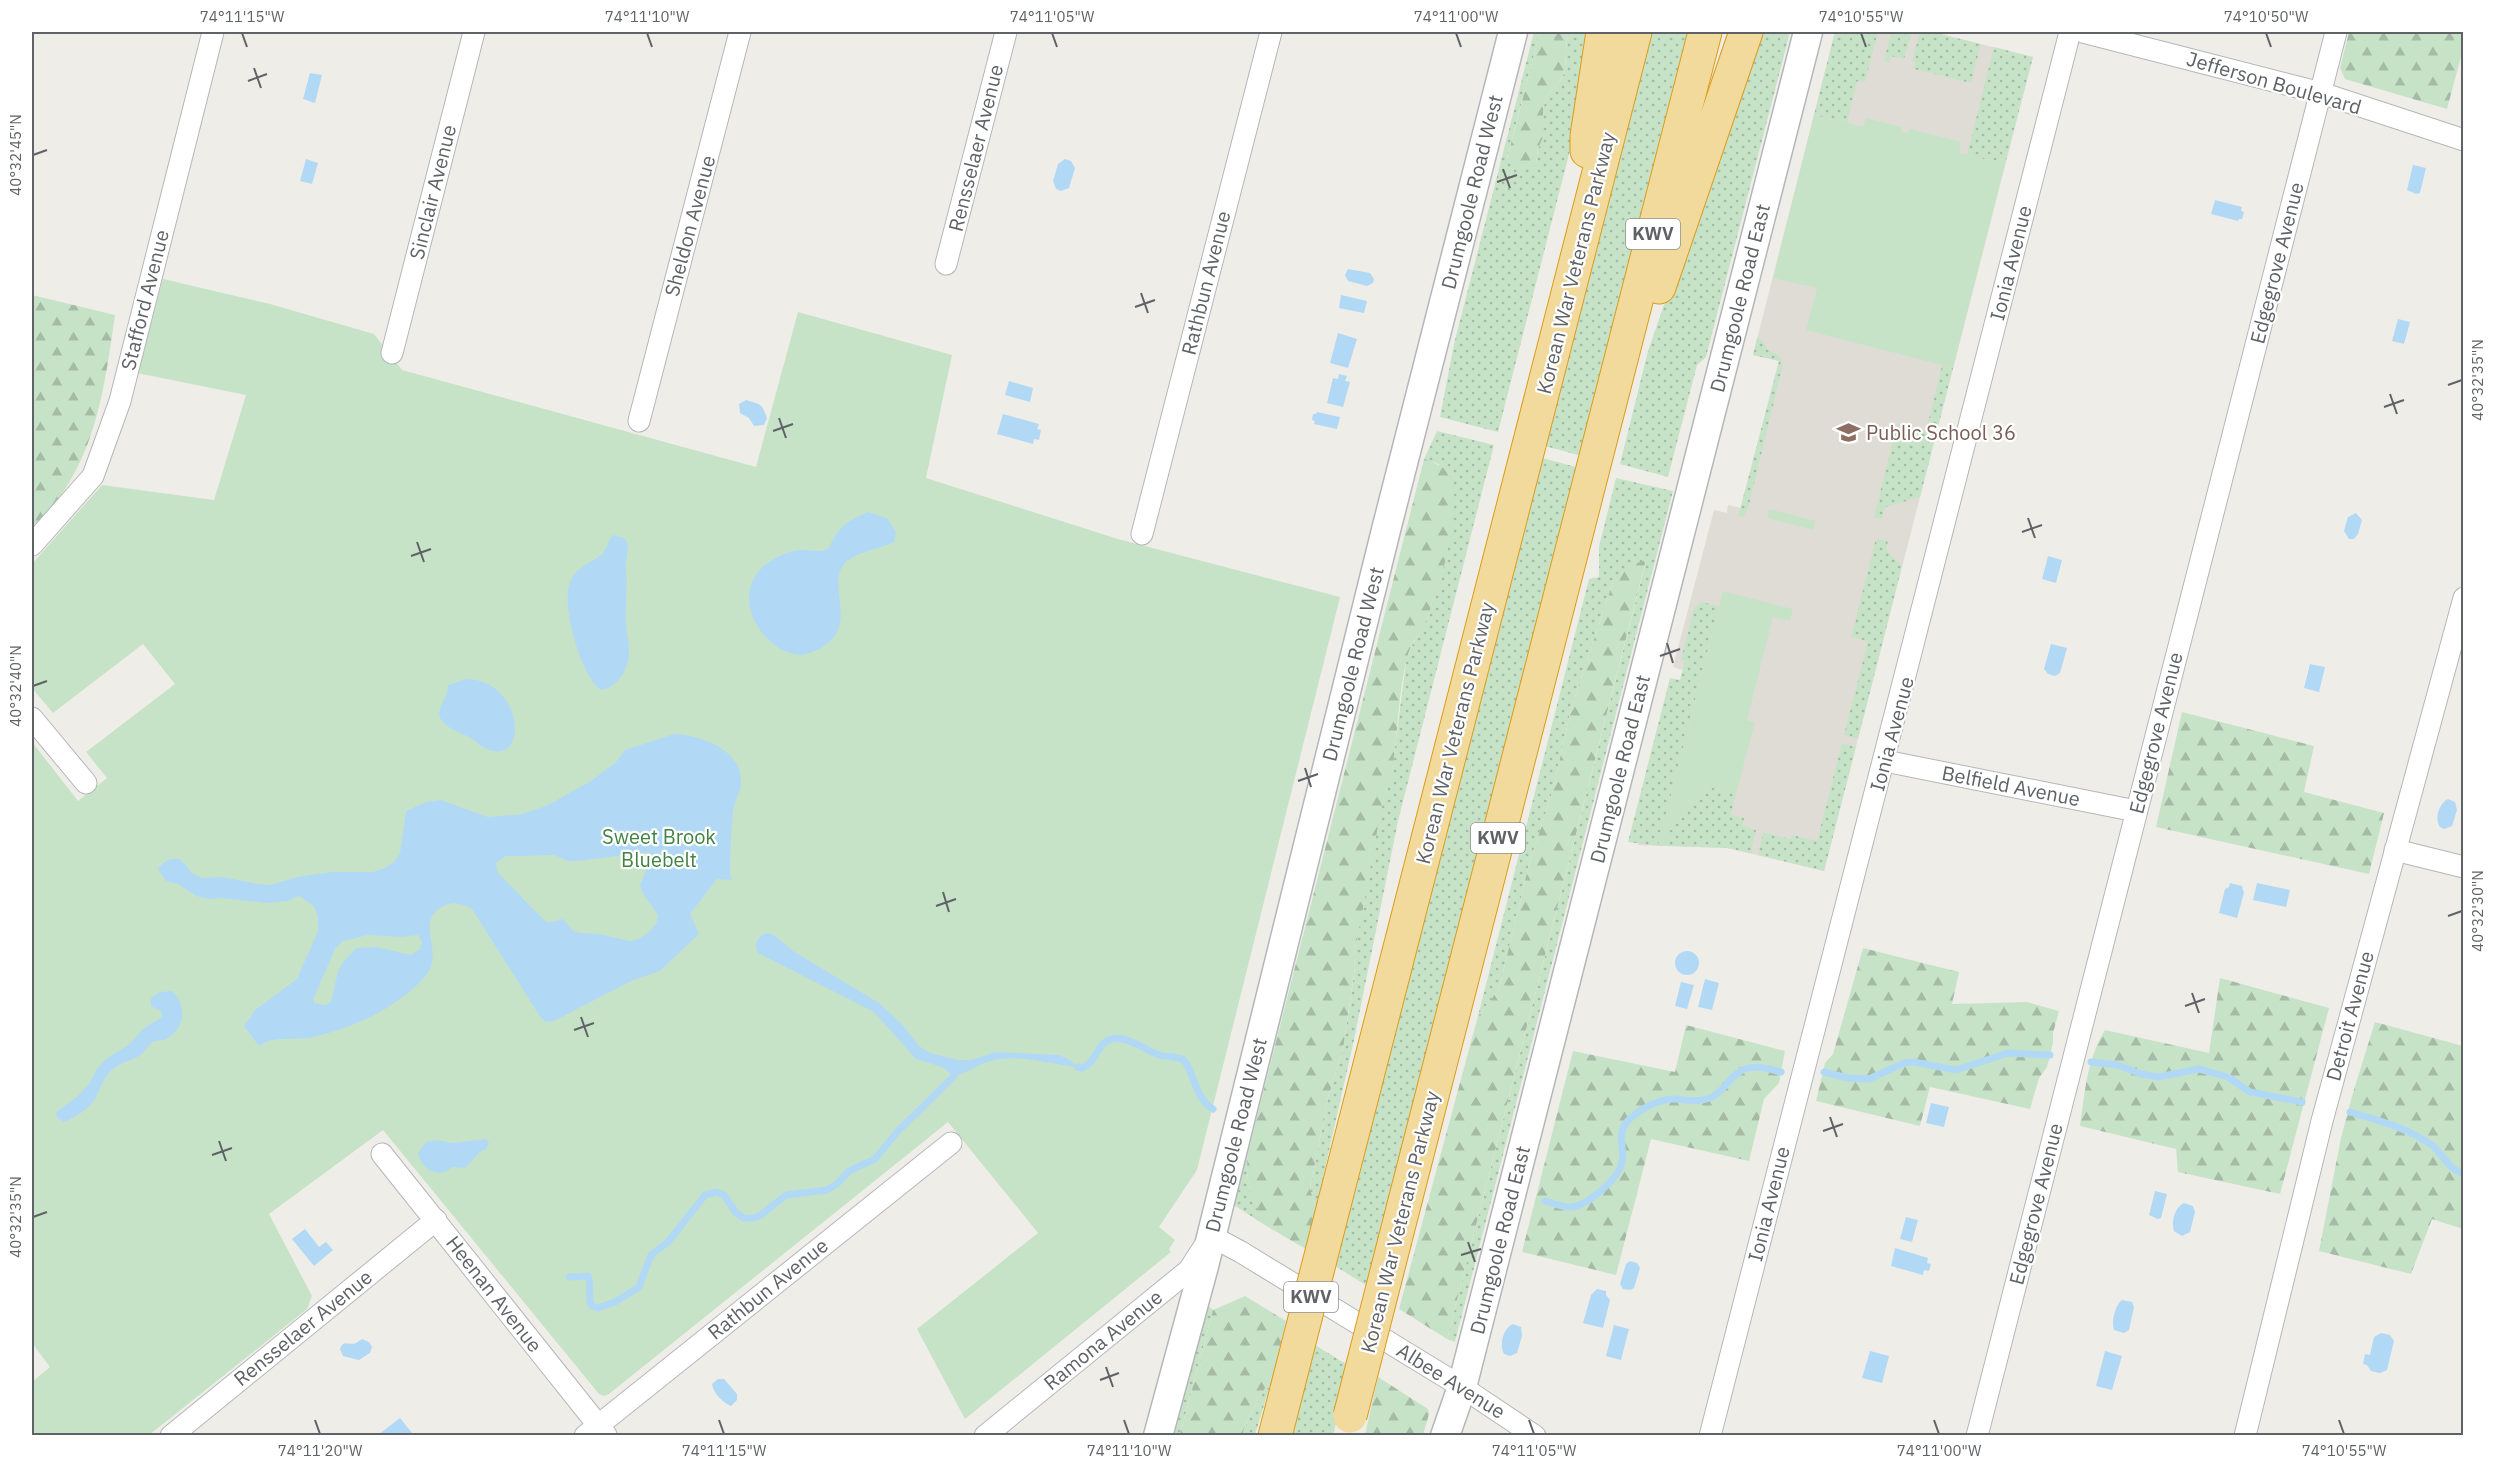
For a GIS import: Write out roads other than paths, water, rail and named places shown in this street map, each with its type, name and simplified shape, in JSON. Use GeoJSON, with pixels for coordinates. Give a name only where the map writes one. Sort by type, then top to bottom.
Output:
{"type":"FeatureCollection","features":[{"type":"Feature","properties":{"kind":"highway"},"geometry":{"type":"LineString","coordinates":[[1588,216],[1587,136],[1603,32]]}},
{"type":"Feature","properties":{"kind":"highway","name":"Korean War Veterans Parkway"},"geometry":{"type":"LineString","coordinates":[[1275,1436],[1635,32]]}},
{"type":"Feature","properties":{"kind":"highway","name":"Korean War Veterans Parkway"},"geometry":{"type":"LineString","coordinates":[[1348,1426],[1705,32]]}},
{"type":"Feature","properties":{"kind":"highway"},"geometry":{"type":"LineString","coordinates":[[1600,437],[1655,299],[1746,32]]}},
{"type":"Feature","properties":{"kind":"main road","name":"Drumgoole Road West"},"geometry":{"type":"LineString","coordinates":[[1158,1436],[1211,1236],[1386,530],[1513,32]]}},
{"type":"Feature","properties":{"kind":"main road","name":"Drumgoole Road East"},"geometry":{"type":"LineString","coordinates":[[1445,1436],[1462,1387],[1808,32]]}},
{"type":"Feature","properties":{"kind":"street","name":"Stafford Avenue"},"geometry":{"type":"LineString","coordinates":[[32,544],[93,476],[120,401],[213,32]]}},
{"type":"Feature","properties":{"kind":"street","name":"Sinclair Avenue"},"geometry":{"type":"LineString","coordinates":[[392,353],[474,32]]}},
{"type":"Feature","properties":{"kind":"street","name":"Sheldon Avenue"},"geometry":{"type":"LineString","coordinates":[[639,421],[740,32]]}},
{"type":"Feature","properties":{"kind":"street","name":"Rensselaer Avenue"},"geometry":{"type":"LineString","coordinates":[[946,264],[1006,32]]}},
{"type":"Feature","properties":{"kind":"street","name":"Rathbun Avenue"},"geometry":{"type":"LineString","coordinates":[[1142,534],[1270,32]]}},
{"type":"Feature","properties":{"kind":"street","name":"Ionia Avenue"},"geometry":{"type":"LineString","coordinates":[[1710,1436],[1847,899],[1885,761],[2070,32]]}},
{"type":"Feature","properties":{"kind":"street","name":"Jefferson Boulevard"},"geometry":{"type":"LineString","coordinates":[[2083,32],[2321,93],[2463,140]]}},
{"type":"Feature","properties":{"kind":"street","name":"Edgegrove Avenue"},"geometry":{"type":"LineString","coordinates":[[1977,1436],[2336,32]]}},
{"type":"Feature","properties":{"kind":"street","name":"Detroit Avenue"},"geometry":{"type":"LineString","coordinates":[[2245,1436],[2322,1121],[2463,598]]}},
{"type":"Feature","properties":{"kind":"street"},"geometry":{"type":"LineString","coordinates":[[32,718],[86,783]]}},
{"type":"Feature","properties":{"kind":"street","name":"Belfield Avenue"},"geometry":{"type":"LineString","coordinates":[[1885,761],[2136,811]]}},
{"type":"Feature","properties":{"kind":"street"},"geometry":{"type":"LineString","coordinates":[[2395,850],[2463,867]]}},
{"type":"Feature","properties":{"kind":"street","name":"Rathbun Avenue"},"geometry":{"type":"LineString","coordinates":[[596,1432],[951,1143]]}},
{"type":"Feature","properties":{"kind":"street","name":"Heenan Avenue"},"geometry":{"type":"LineString","coordinates":[[382,1154],[436,1220],[596,1432]]}},
{"type":"Feature","properties":{"kind":"street","name":"Rensselaer Avenue"},"geometry":{"type":"LineString","coordinates":[[171,1436],[436,1220]]}},
{"type":"Feature","properties":{"kind":"street","name":"Albee Avenue"},"geometry":{"type":"LineString","coordinates":[[1211,1236],[1462,1387],[1535,1436]]}},
{"type":"Feature","properties":{"kind":"street","name":"Ramona Avenue"},"geometry":{"type":"LineString","coordinates":[[985,1436],[1189,1270],[1211,1236]]}},
{"type":"Feature","properties":{"kind":"water"},"geometry":{"type":"Polygon","coordinates":[[[310,73],[322,75],[315,103],[303,99],[310,73]]]}},
{"type":"Feature","properties":{"kind":"water"},"geometry":{"type":"Polygon","coordinates":[[[306,159],[318,163],[312,184],[300,181],[306,159]]]}},
{"type":"Feature","properties":{"kind":"water"},"geometry":{"type":"Polygon","coordinates":[[[1065,159],[1071,161],[1075,168],[1069,188],[1061,191],[1056,189],[1053,181],[1058,164],[1065,159]]]}},
{"type":"Feature","properties":{"kind":"water"},"geometry":{"type":"Polygon","coordinates":[[[2413,165],[2426,168],[2420,193],[2416,194],[2407,190],[2413,165]]]}},
{"type":"Feature","properties":{"kind":"water"},"geometry":{"type":"Polygon","coordinates":[[[2215,200],[2242,207],[2241,211],[2244,212],[2242,219],[2238,221],[2211,214],[2215,200]]]}},
{"type":"Feature","properties":{"kind":"water"},"geometry":{"type":"Polygon","coordinates":[[[1348,269],[1370,273],[1374,279],[1373,283],[1367,286],[1348,281],[1345,275],[1348,269]]]}},
{"type":"Feature","properties":{"kind":"water"},"geometry":{"type":"Polygon","coordinates":[[[1341,295],[1367,301],[1364,313],[1339,308],[1341,295]]]}},
{"type":"Feature","properties":{"kind":"water"},"geometry":{"type":"Polygon","coordinates":[[[2398,319],[2410,322],[2404,344],[2392,341],[2398,319]]]}},
{"type":"Feature","properties":{"kind":"water"},"geometry":{"type":"Polygon","coordinates":[[[1338,333],[1357,339],[1348,368],[1330,363],[1338,333]]]}},
{"type":"Feature","properties":{"kind":"water"},"geometry":{"type":"Polygon","coordinates":[[[1339,374],[1347,376],[1345,381],[1350,382],[1343,407],[1327,403],[1333,378],[1338,379],[1339,374]]]}},
{"type":"Feature","properties":{"kind":"water"},"geometry":{"type":"Polygon","coordinates":[[[1009,381],[1033,388],[1030,402],[1005,395],[1009,381]]]}},
{"type":"Feature","properties":{"kind":"water"},"geometry":{"type":"Polygon","coordinates":[[[746,400],[762,407],[767,418],[764,425],[754,426],[749,418],[740,413],[739,404],[746,400]]]}},
{"type":"Feature","properties":{"kind":"water"},"geometry":{"type":"Polygon","coordinates":[[[1317,412],[1340,417],[1337,429],[1314,424],[1313,414],[1317,412]]]}},
{"type":"Feature","properties":{"kind":"water"},"geometry":{"type":"Polygon","coordinates":[[[1003,414],[1039,424],[1037,429],[1041,430],[1039,440],[1034,439],[1033,444],[997,434],[1003,414]]]}},
{"type":"Feature","properties":{"kind":"water"},"geometry":{"type":"Polygon","coordinates":[[[868,512],[887,518],[896,532],[894,542],[852,558],[840,570],[838,582],[840,620],[837,633],[827,644],[810,653],[796,654],[781,650],[768,640],[751,611],[749,594],[754,578],[766,564],[786,553],[799,550],[821,551],[829,548],[844,526],[854,518],[868,512]]]}},
{"type":"Feature","properties":{"kind":"water"},"geometry":{"type":"Polygon","coordinates":[[[2356,513],[2362,520],[2358,534],[2354,539],[2349,539],[2344,531],[2348,517],[2356,513]]]}},
{"type":"Feature","properties":{"kind":"water"},"geometry":{"type":"Polygon","coordinates":[[[613,535],[625,538],[628,546],[626,624],[629,656],[627,666],[619,680],[602,690],[587,673],[575,642],[568,610],[568,596],[574,575],[603,553],[613,535]]]}},
{"type":"Feature","properties":{"kind":"water"},"geometry":{"type":"Polygon","coordinates":[[[2048,556],[2062,560],[2056,583],[2042,579],[2048,556]]]}},
{"type":"Feature","properties":{"kind":"water"},"geometry":{"type":"Polygon","coordinates":[[[2051,644],[2067,648],[2060,673],[2055,676],[2048,674],[2044,669],[2051,644]]]}},
{"type":"Feature","properties":{"kind":"water"},"geometry":{"type":"Polygon","coordinates":[[[2310,664],[2325,667],[2319,692],[2304,688],[2310,664]]]}},
{"type":"Feature","properties":{"kind":"water"},"geometry":{"type":"Polygon","coordinates":[[[467,679],[487,684],[501,694],[511,708],[515,724],[514,737],[508,748],[498,752],[483,747],[449,727],[440,718],[439,713],[448,685],[467,679]]]}},
{"type":"Feature","properties":{"kind":"water"},"geometry":{"type":"Polygon","coordinates":[[[674,734],[685,735],[708,741],[719,747],[736,762],[741,785],[733,812],[730,865],[732,880],[717,879],[690,914],[699,934],[660,971],[631,981],[554,1021],[546,1022],[541,1018],[472,909],[453,903],[437,911],[432,917],[430,932],[433,957],[429,971],[418,984],[395,1003],[369,1018],[341,1029],[313,1037],[278,1039],[259,1046],[244,1026],[255,1010],[297,979],[318,931],[318,917],[314,906],[299,896],[287,901],[267,903],[196,896],[178,884],[166,881],[158,869],[167,861],[180,859],[193,874],[203,878],[223,877],[271,885],[297,877],[331,872],[373,872],[395,861],[400,853],[406,811],[426,802],[441,800],[488,817],[522,814],[546,806],[591,781],[616,762],[625,750],[674,734]],[[648,852],[578,861],[568,861],[554,855],[506,856],[496,863],[498,873],[547,923],[563,919],[573,931],[630,941],[639,939],[657,922],[658,915],[643,894],[640,885],[651,858],[648,852]],[[368,935],[343,941],[335,949],[313,1000],[314,1003],[325,1005],[331,1002],[338,971],[356,948],[377,947],[411,955],[420,949],[422,942],[418,935],[401,937],[368,935]]]}},
{"type":"Feature","properties":{"kind":"water"},"geometry":{"type":"Polygon","coordinates":[[[2448,799],[2455,802],[2457,810],[2452,826],[2444,829],[2438,824],[2438,816],[2442,804],[2448,799]]]}},
{"type":"Feature","properties":{"kind":"water"},"geometry":{"type":"Polygon","coordinates":[[[2230,883],[2242,886],[2244,893],[2237,918],[2219,913],[2225,889],[2230,883]]]}},
{"type":"Feature","properties":{"kind":"water"},"geometry":{"type":"Polygon","coordinates":[[[2257,883],[2290,890],[2286,907],[2253,900],[2257,883]]]}},
{"type":"Feature","properties":{"kind":"water"},"geometry":{"type":"Polygon","coordinates":[[[768,933],[774,935],[793,951],[879,1003],[901,1023],[919,1046],[930,1053],[958,1060],[972,1060],[995,1052],[1059,1055],[1078,1067],[1005,1058],[989,1061],[954,1076],[942,1067],[916,1059],[874,1012],[758,953],[757,940],[768,933]]]}},
{"type":"Feature","properties":{"kind":"water"},"geometry":{"type":"Polygon","coordinates":[[[1687,951],[1695,955],[1699,963],[1695,971],[1687,975],[1679,971],[1675,963],[1679,955],[1687,951]]]}},
{"type":"Feature","properties":{"kind":"water"},"geometry":{"type":"Polygon","coordinates":[[[1705,979],[1719,983],[1712,1010],[1698,1007],[1705,979]]]}},
{"type":"Feature","properties":{"kind":"water"},"geometry":{"type":"Polygon","coordinates":[[[1681,982],[1694,985],[1687,1009],[1675,1006],[1681,982]]]}},
{"type":"Feature","properties":{"kind":"water"},"geometry":{"type":"Polygon","coordinates":[[[172,991],[182,1010],[180,1024],[176,1031],[164,1040],[153,1042],[142,1054],[113,1069],[94,1101],[82,1112],[64,1122],[57,1118],[56,1112],[77,1097],[106,1059],[130,1044],[143,1029],[162,1017],[161,1011],[151,1006],[151,998],[160,992],[172,991]]]}},
{"type":"Feature","properties":{"kind":"water"},"geometry":{"type":"Polygon","coordinates":[[[1931,1103],[1949,1107],[1944,1127],[1926,1123],[1931,1103]]]}},
{"type":"Feature","properties":{"kind":"water"},"geometry":{"type":"Polygon","coordinates":[[[486,1139],[489,1143],[486,1149],[480,1152],[465,1168],[452,1167],[442,1173],[436,1173],[427,1168],[418,1153],[426,1142],[437,1140],[452,1143],[486,1139]]]}},
{"type":"Feature","properties":{"kind":"water"},"geometry":{"type":"Polygon","coordinates":[[[2155,1191],[2167,1194],[2161,1218],[2158,1219],[2149,1215],[2155,1191]]]}},
{"type":"Feature","properties":{"kind":"water"},"geometry":{"type":"Polygon","coordinates":[[[2184,1203],[2193,1206],[2195,1212],[2190,1232],[2182,1236],[2174,1231],[2173,1224],[2176,1212],[2184,1203]]]}},
{"type":"Feature","properties":{"kind":"water"},"geometry":{"type":"Polygon","coordinates":[[[1906,1217],[1918,1220],[1912,1242],[1900,1239],[1906,1217]]]}},
{"type":"Feature","properties":{"kind":"water"},"geometry":{"type":"Polygon","coordinates":[[[305,1229],[319,1247],[326,1242],[333,1250],[314,1266],[292,1239],[305,1229]]]}},
{"type":"Feature","properties":{"kind":"water"},"geometry":{"type":"Polygon","coordinates":[[[1895,1248],[1928,1258],[1927,1263],[1931,1264],[1929,1271],[1924,1270],[1923,1275],[1891,1266],[1895,1248]]]}},
{"type":"Feature","properties":{"kind":"water"},"geometry":{"type":"Polygon","coordinates":[[[1630,1261],[1637,1263],[1640,1268],[1634,1288],[1630,1290],[1623,1289],[1620,1284],[1626,1264],[1630,1261]]]}},
{"type":"Feature","properties":{"kind":"water"},"geometry":{"type":"Polygon","coordinates":[[[1597,1289],[1606,1291],[1610,1300],[1603,1328],[1583,1323],[1591,1295],[1597,1289]]]}},
{"type":"Feature","properties":{"kind":"water"},"geometry":{"type":"Polygon","coordinates":[[[2122,1300],[2132,1302],[2134,1307],[2129,1330],[2124,1333],[2114,1330],[2113,1327],[2113,1318],[2122,1300]]]}},
{"type":"Feature","properties":{"kind":"water"},"geometry":{"type":"Polygon","coordinates":[[[1513,1324],[1521,1327],[1522,1336],[1517,1353],[1510,1356],[1504,1354],[1502,1342],[1504,1333],[1513,1324]]]}},
{"type":"Feature","properties":{"kind":"water"},"geometry":{"type":"Polygon","coordinates":[[[1614,1325],[1629,1329],[1621,1360],[1606,1356],[1614,1325]]]}},
{"type":"Feature","properties":{"kind":"water"},"geometry":{"type":"Polygon","coordinates":[[[2381,1333],[2390,1335],[2394,1341],[2387,1370],[2380,1373],[2371,1371],[2367,1365],[2363,1364],[2365,1354],[2370,1355],[2374,1337],[2381,1333]]]}},
{"type":"Feature","properties":{"kind":"water"},"geometry":{"type":"Polygon","coordinates":[[[362,1339],[369,1342],[372,1347],[370,1353],[359,1360],[343,1356],[340,1349],[343,1344],[353,1344],[362,1339]]]}},
{"type":"Feature","properties":{"kind":"water"},"geometry":{"type":"Polygon","coordinates":[[[1870,1351],[1889,1356],[1882,1383],[1862,1378],[1870,1351]]]}},
{"type":"Feature","properties":{"kind":"water"},"geometry":{"type":"Polygon","coordinates":[[[2105,1351],[2122,1356],[2112,1390],[2096,1386],[2105,1351]]]}},
{"type":"Feature","properties":{"kind":"water"},"geometry":{"type":"Polygon","coordinates":[[[718,1379],[724,1379],[737,1394],[737,1400],[731,1406],[714,1391],[712,1384],[718,1379]]]}},
{"type":"Feature","properties":{"kind":"water"},"geometry":{"type":"Polygon","coordinates":[[[400,1418],[412,1433],[410,1435],[378,1435],[400,1418]]]}},
{"type":"Feature","properties":{"kind":"waterway"},"geometry":{"type":"LineString","coordinates":[[1078,1067],[1082,1068],[1089,1063],[1103,1044],[1109,1040],[1116,1038],[1130,1041],[1159,1055],[1184,1060],[1202,1099],[1213,1109]]}},
{"type":"Feature","properties":{"kind":"waterway"},"geometry":{"type":"LineString","coordinates":[[1824,1072],[1848,1078],[1869,1079],[1904,1063],[1913,1062],[1956,1070],[2008,1053],[2050,1055]]}},
{"type":"Feature","properties":{"kind":"waterway"},"geometry":{"type":"LineString","coordinates":[[2091,1062],[2118,1065],[2141,1074],[2158,1077],[2199,1069],[2228,1077],[2250,1092],[2302,1102]]}},
{"type":"Feature","properties":{"kind":"waterway"},"geometry":{"type":"LineString","coordinates":[[1545,1201],[1572,1207],[1586,1202],[1602,1190],[1615,1176],[1622,1163],[1623,1128],[1630,1118],[1648,1106],[1669,1099],[1705,1100],[1720,1092],[1740,1071],[1749,1068],[1781,1072]]}},
{"type":"Feature","properties":{"kind":"waterway"},"geometry":{"type":"LineString","coordinates":[[569,1277],[588,1276],[591,1305],[598,1308],[615,1302],[639,1287],[651,1255],[668,1242],[705,1195],[716,1192],[724,1195],[736,1213],[744,1218],[754,1218],[786,1195],[827,1190],[837,1184],[849,1171],[875,1159],[898,1131],[954,1076]]}},
{"type":"Feature","properties":{"kind":"waterway"},"geometry":{"type":"LineString","coordinates":[[2350,1112],[2414,1134],[2433,1146],[2450,1166],[2464,1174]]}},
{"type":"Feature","properties":{"kind":"place","name":"Public School 36"},"geometry":{"type":"Point","coordinates":[1848,433]}},
{"type":"Feature","properties":{"kind":"park label","name":"Sweet Brook Bluebelt"},"geometry":{"type":"Point","coordinates":[659,848]}}]}
